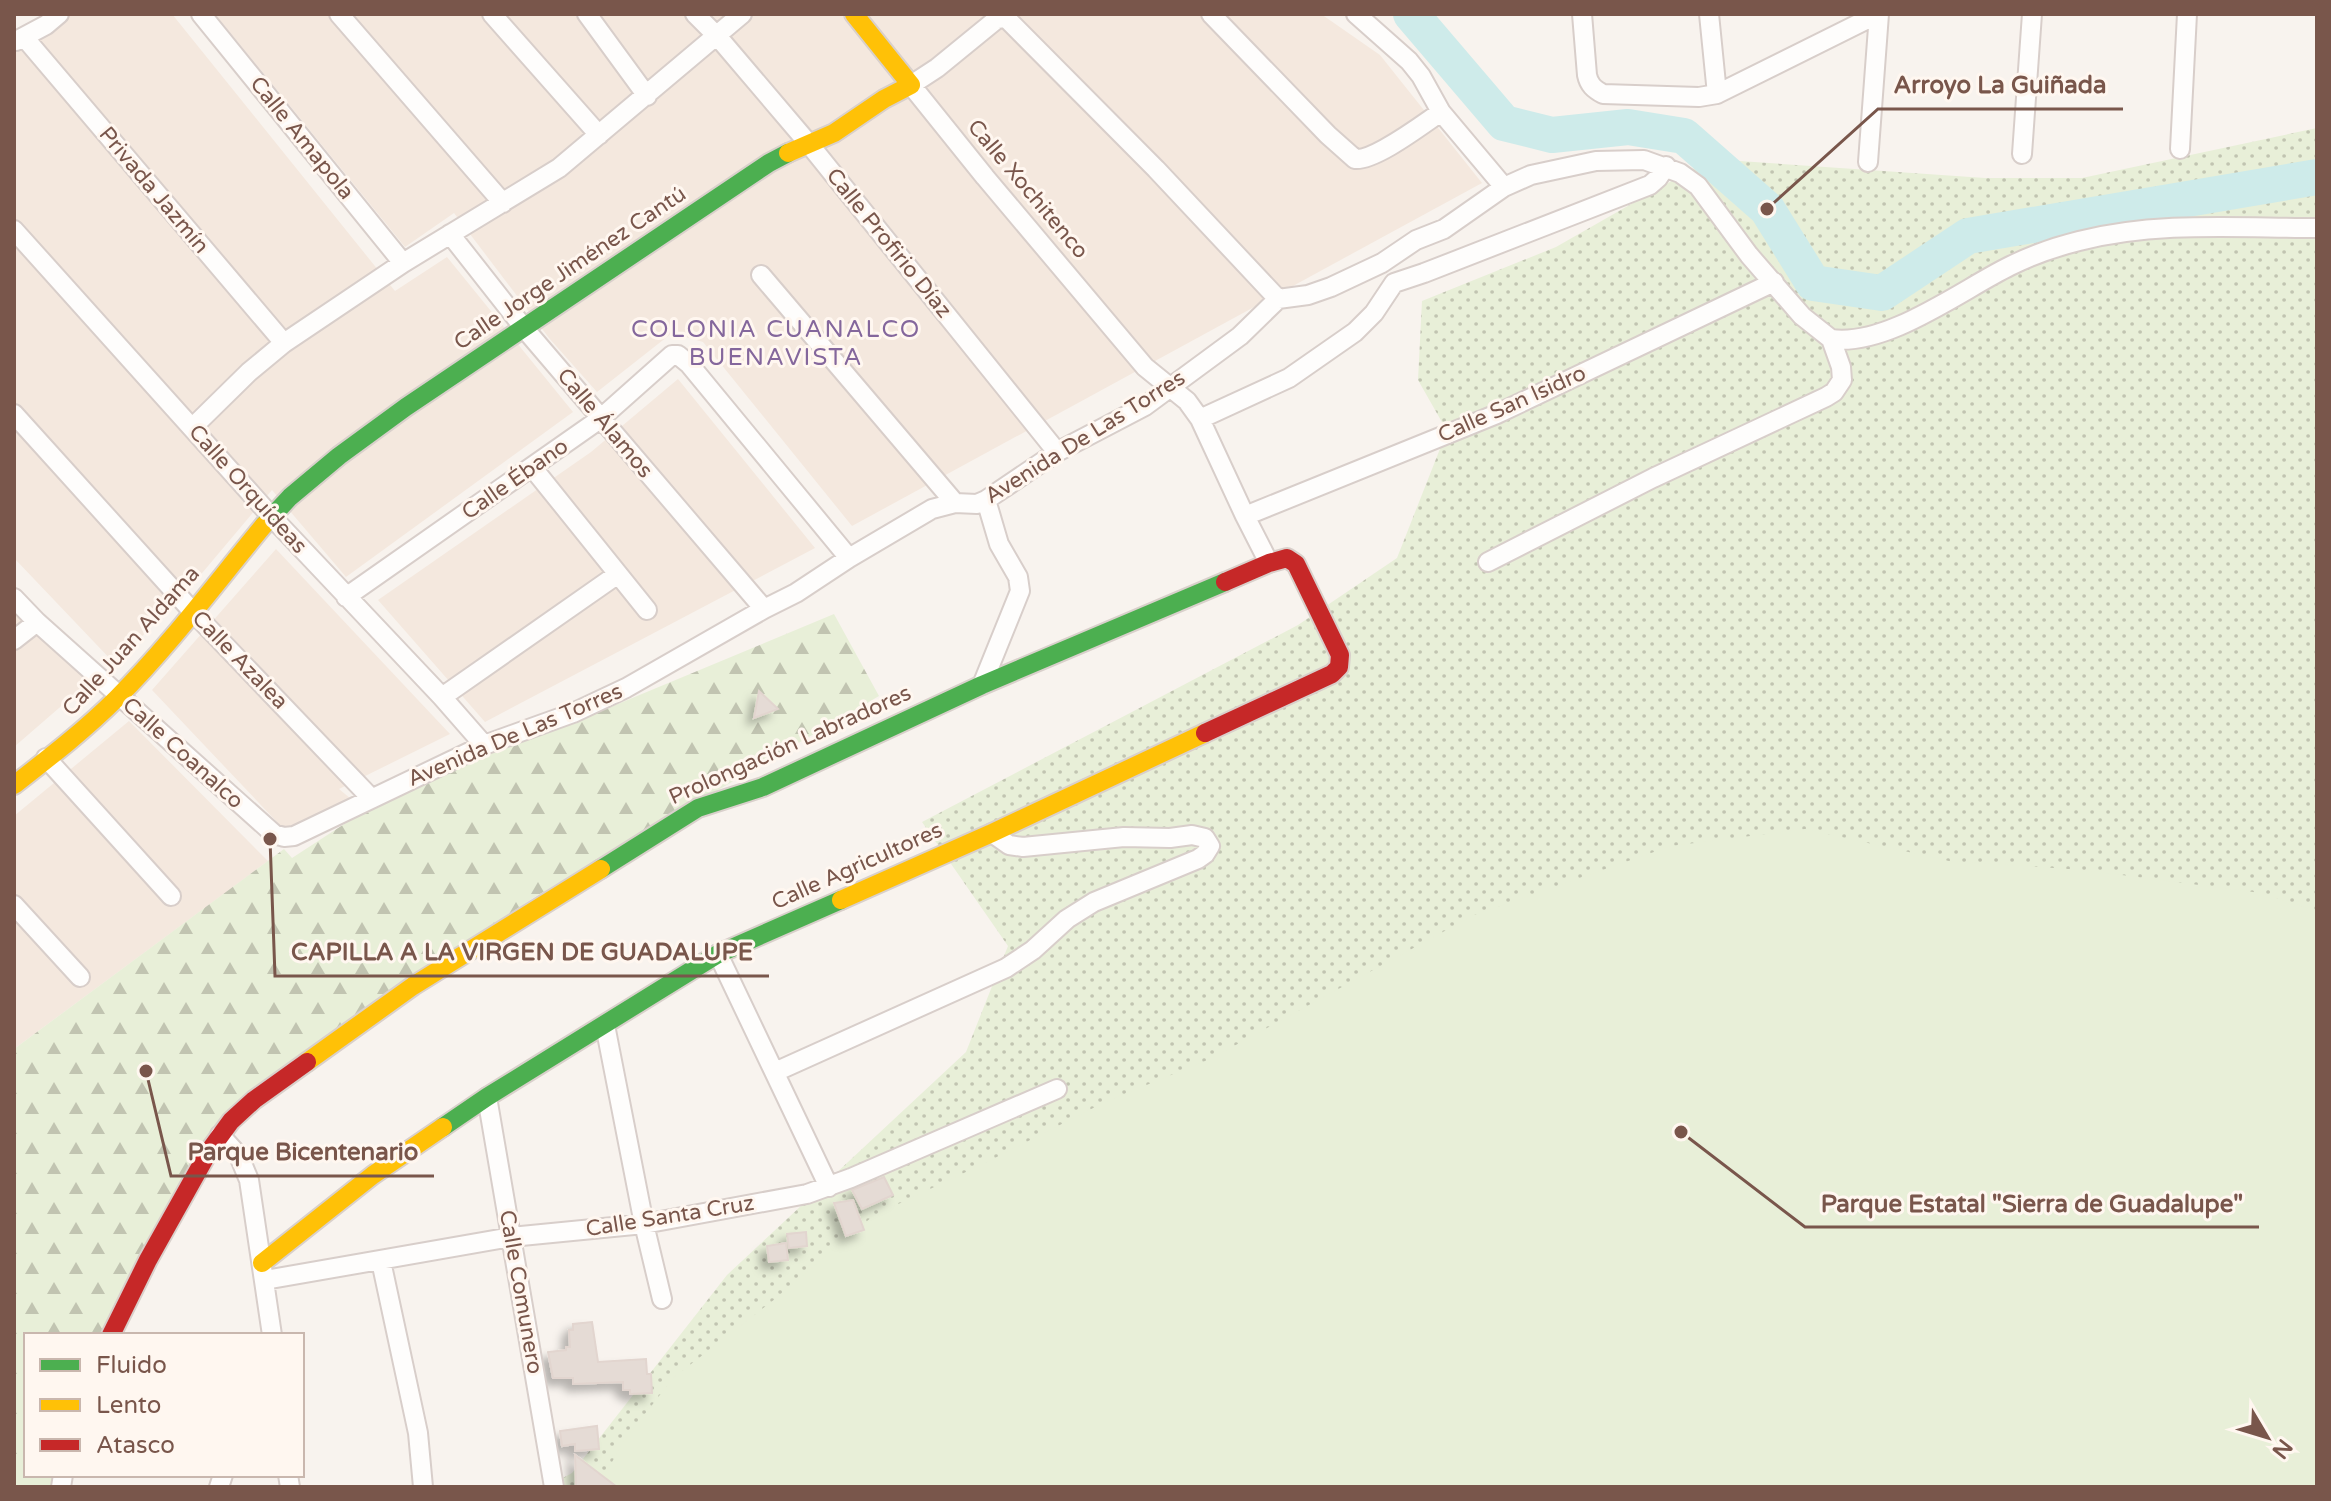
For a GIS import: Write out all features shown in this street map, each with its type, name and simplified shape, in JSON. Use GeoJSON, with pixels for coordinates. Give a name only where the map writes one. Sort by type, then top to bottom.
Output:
{"type":"FeatureCollection","features":[{"type":"Feature","properties":{"kind":"street"},"geometry":{"type":"LineString","coordinates":[[19,39],[59,14]]}},
{"type":"Feature","properties":{"kind":"street","name":"Calle Amapola"},"geometry":{"type":"LineString","coordinates":[[201,14],[403,263]]}},
{"type":"Feature","properties":{"kind":"street"},"geometry":{"type":"LineString","coordinates":[[339,14],[503,203]]}},
{"type":"Feature","properties":{"kind":"street"},"geometry":{"type":"LineString","coordinates":[[492,14],[599,135]]}},
{"type":"Feature","properties":{"kind":"street"},"geometry":{"type":"LineString","coordinates":[[587,14],[647,96]]}},
{"type":"Feature","properties":{"kind":"street","name":"Calle Profirio Díaz"},"geometry":{"type":"LineString","coordinates":[[695,14],[809,144],[1057,452]]}},
{"type":"Feature","properties":{"kind":"street"},"geometry":{"type":"LineString","coordinates":[[193,427],[249,372],[284,343],[403,263],[559,168],[742,14]]}},
{"type":"Feature","properties":{"kind":"street","name":"Calle Xochitenco"},"geometry":{"type":"LineString","coordinates":[[854,14],[985,177],[1145,367],[1187,401],[1200,419],[1269,563]]}},
{"type":"Feature","properties":{"kind":"street"},"geometry":{"type":"LineString","coordinates":[[1211,14],[1355,159],[1362,160],[1377,152],[1441,112]]}},
{"type":"Feature","properties":{"kind":"street"},"geometry":{"type":"LineString","coordinates":[[1356,14],[1409,61],[1441,112],[1504,187]]}},
{"type":"Feature","properties":{"kind":"street"},"geometry":{"type":"LineString","coordinates":[[1582,14],[1587,75],[1592,87],[1603,94],[1699,97],[1717,94],[1878,14]]}},
{"type":"Feature","properties":{"kind":"street"},"geometry":{"type":"LineString","coordinates":[[1709,14],[1717,94]]}},
{"type":"Feature","properties":{"kind":"street"},"geometry":{"type":"LineString","coordinates":[[1868,162],[1878,14]]}},
{"type":"Feature","properties":{"kind":"street"},"geometry":{"type":"LineString","coordinates":[[2022,154],[2032,14]]}},
{"type":"Feature","properties":{"kind":"street"},"geometry":{"type":"LineString","coordinates":[[2180,149],[2187,14]]}},
{"type":"Feature","properties":{"kind":"street"},"geometry":{"type":"LineString","coordinates":[[911,85],[997,19],[1008,20],[1156,169],[1278,299],[1308,295],[1382,263],[1416,240],[1444,229],[1504,187],[1531,175],[1596,161],[1644,160],[1666,166],[1698,186],[1749,255],[1802,316],[1831,339],[1843,341],[1887,330],[1946,303],[2009,267],[2081,240],[2156,227],[2317,228]]}},
{"type":"Feature","properties":{"kind":"street","name":"Privada Jazmín"},"geometry":{"type":"LineString","coordinates":[[19,39],[284,343]]}},
{"type":"Feature","properties":{"kind":"street","name":"Calle Jorge Jiménez Cantú"},"geometry":{"type":"LineString","coordinates":[[271,516],[339,456],[406,407],[769,163],[834,133],[884,99],[911,85]]}},
{"type":"Feature","properties":{"kind":"street"},"geometry":{"type":"LineString","coordinates":[[1200,419],[1289,378],[1355,332],[1374,313],[1394,283],[1650,185],[1666,166]]}},
{"type":"Feature","properties":{"kind":"street","name":"Calle Orquídeas"},"geometry":{"type":"LineString","coordinates":[[14,230],[271,516],[484,745]]}},
{"type":"Feature","properties":{"kind":"street","name":"Calle Álamos"},"geometry":{"type":"LineString","coordinates":[[450,234],[600,419],[764,609]]}},
{"type":"Feature","properties":{"kind":"street"},"geometry":{"type":"LineString","coordinates":[[1382,263],[1394,283]]}},
{"type":"Feature","properties":{"kind":"street"},"geometry":{"type":"LineString","coordinates":[[761,275],[955,503]]}},
{"type":"Feature","properties":{"kind":"street","name":"Calle San Isidro"},"geometry":{"type":"LineString","coordinates":[[1245,516],[1497,414],[1774,282]]}},
{"type":"Feature","properties":{"kind":"street","name":"Avenida De Las Torres"},"geometry":{"type":"LineString","coordinates":[[284,837],[294,836],[484,745],[573,713],[626,688],[796,593],[932,509],[955,503],[977,504],[986,500],[1057,452],[1145,406],[1240,336],[1278,299]]}},
{"type":"Feature","properties":{"kind":"street"},"geometry":{"type":"LineString","coordinates":[[1488,562],[1653,478],[1826,397],[1839,385],[1842,373],[1831,339]]}},
{"type":"Feature","properties":{"kind":"street","name":"Calle Ébano"},"geometry":{"type":"LineString","coordinates":[[346,597],[600,419],[672,355],[678,355],[689,364],[849,558]]}},
{"type":"Feature","properties":{"kind":"street","name":"Calle Azalea"},"geometry":{"type":"LineString","coordinates":[[14,414],[193,612],[371,798]]}},
{"type":"Feature","properties":{"kind":"street"},"geometry":{"type":"LineString","coordinates":[[532,467],[647,610]]}},
{"type":"Feature","properties":{"kind":"street"},"geometry":{"type":"LineString","coordinates":[[982,685],[1020,591],[1018,577],[999,544],[986,500]]}},
{"type":"Feature","properties":{"kind":"street","name":"Calle Juan Aldama"},"geometry":{"type":"LineString","coordinates":[[14,785],[78,735],[119,696],[271,516]]}},
{"type":"Feature","properties":{"kind":"street","name":"Prolongación Labradores"},"geometry":{"type":"LineString","coordinates":[[112,1333],[148,1260],[220,1135],[254,1100],[413,986],[698,808],[763,787],[982,685],[1284,559],[1296,564],[1340,655],[1339,667]]}},
{"type":"Feature","properties":{"kind":"street"},"geometry":{"type":"LineString","coordinates":[[442,697],[618,574]]}},
{"type":"Feature","properties":{"kind":"street","name":"Calle Coanalco"},"geometry":{"type":"LineString","coordinates":[[14,598],[274,834],[284,837]]}},
{"type":"Feature","properties":{"kind":"street"},"geometry":{"type":"LineString","coordinates":[[14,640],[37,622]]}},
{"type":"Feature","properties":{"kind":"street","name":"Calle Agricultores"},"geometry":{"type":"LineString","coordinates":[[263,1272],[373,1175],[487,1097],[718,954],[992,833],[1318,681],[1339,667]]}},
{"type":"Feature","properties":{"kind":"street"},"geometry":{"type":"LineString","coordinates":[[46,758],[171,896]]}},
{"type":"Feature","properties":{"kind":"street"},"geometry":{"type":"LineString","coordinates":[[775,1072],[1006,968],[1085,907],[1198,859],[1210,846],[1205,838],[1192,835],[1104,838],[1023,847],[1009,845],[992,833]]}},
{"type":"Feature","properties":{"kind":"street"},"geometry":{"type":"LineString","coordinates":[[14,905],[80,977]]}},
{"type":"Feature","properties":{"kind":"street"},"geometry":{"type":"LineString","coordinates":[[718,954],[829,1187]]}},
{"type":"Feature","properties":{"kind":"street"},"geometry":{"type":"LineString","coordinates":[[605,1025],[662,1299]]}},
{"type":"Feature","properties":{"kind":"street","name":"Calle Santa Cruz"},"geometry":{"type":"LineString","coordinates":[[263,1272],[381,1261],[511,1237],[644,1224],[807,1194],[1057,1089]]}},
{"type":"Feature","properties":{"kind":"street","name":"Calle Comunero"},"geometry":{"type":"LineString","coordinates":[[487,1097],[554,1487]]}},
{"type":"Feature","properties":{"kind":"street"},"geometry":{"type":"LineString","coordinates":[[220,1135],[239,1156],[246,1170],[272,1333]]}},
{"type":"Feature","properties":{"kind":"street"},"geometry":{"type":"LineString","coordinates":[[381,1261],[418,1433],[423,1487]]}},
{"type":"Feature","properties":{"kind":"street"},"geometry":{"type":"LineString","coordinates":[[261,1333],[268,1305]]}},
{"type":"Feature","properties":{"kind":"shaded area"},"geometry":{"type":"Polygon","coordinates":[[[63,14],[172,14],[395,291],[447,257],[573,412],[346,577],[272,490],[192,585],[115,664],[14,558],[14,53],[63,14]]]}},
{"type":"Feature","properties":{"kind":"shaded area"},"geometry":{"type":"Polygon","coordinates":[[[215,14],[1321,14],[1380,55],[1482,183],[852,526],[703,342],[672,333],[597,392],[549,338],[454,213],[405,247],[215,14]]]}},
{"type":"Feature","properties":{"kind":"shaded area"},"geometry":{"type":"Polygon","coordinates":[[[678,379],[815,548],[485,722],[378,600],[591,452],[678,379]]]}},
{"type":"Feature","properties":{"kind":"shaded area"},"geometry":{"type":"Polygon","coordinates":[[[276,549],[450,734],[339,789],[362,808],[294,840],[152,690],[276,549]]]}},
{"type":"Feature","properties":{"kind":"shaded area"},"geometry":{"type":"Polygon","coordinates":[[[14,607],[89,682],[14,747],[14,607]]]}},
{"type":"Feature","properties":{"kind":"shaded area"},"geometry":{"type":"Polygon","coordinates":[[[129,721],[268,861],[14,1049],[14,816],[129,721]]]}},
{"type":"Feature","properties":{"kind":"green space"},"geometry":{"type":"Polygon","coordinates":[[[2317,128],[2317,1487],[546,1487],[572,1473],[727,1275],[966,1052],[1008,946],[922,822],[1298,625],[1397,558],[1447,431],[1418,380],[1422,301],[1556,247],[1710,159],[1985,178],[2082,178],[2317,128]]]}},
{"type":"Feature","properties":{"kind":"green space"},"geometry":{"type":"Polygon","coordinates":[[[834,614],[879,696],[533,898],[248,1092],[101,1333],[24,1333],[24,1477],[53,1477],[51,1487],[14,1487],[14,1049],[284,849],[292,858],[375,804],[485,753],[613,706],[834,614]]]}},
{"type":"Feature","properties":{"kind":"green space"},"geometry":{"type":"Polygon","coordinates":[[[1805,829],[1949,861],[2083,870],[2261,893],[2317,911],[2317,1487],[599,1487],[621,1445],[673,1378],[775,1299],[873,1216],[1105,1102],[1210,1059],[1474,915],[1671,846],[1805,829]]]}},
{"type":"Feature","properties":{"kind":"building"},"geometry":{"type":"Polygon","coordinates":[[[759,691],[778,709],[754,718],[759,691]]]}},
{"type":"Feature","properties":{"kind":"building"},"geometry":{"type":"Polygon","coordinates":[[[884,1177],[893,1195],[862,1209],[852,1190],[884,1177]]]}},
{"type":"Feature","properties":{"kind":"building"},"geometry":{"type":"Polygon","coordinates":[[[853,1200],[864,1230],[846,1236],[834,1203],[853,1200]]]}},
{"type":"Feature","properties":{"kind":"building"},"geometry":{"type":"Polygon","coordinates":[[[806,1232],[807,1246],[789,1248],[787,1234],[806,1232]]]}},
{"type":"Feature","properties":{"kind":"building"},"geometry":{"type":"Polygon","coordinates":[[[786,1243],[788,1260],[769,1262],[767,1246],[786,1243]]]}},
{"type":"Feature","properties":{"kind":"building"},"geometry":{"type":"Polygon","coordinates":[[[592,1322],[598,1362],[646,1359],[652,1393],[630,1394],[630,1390],[623,1390],[623,1382],[573,1384],[573,1378],[553,1378],[548,1352],[570,1347],[569,1330],[573,1330],[573,1324],[592,1322]]]}},
{"type":"Feature","properties":{"kind":"building"},"geometry":{"type":"Polygon","coordinates":[[[597,1426],[599,1449],[575,1451],[575,1444],[562,1446],[560,1431],[597,1426]]]}},
{"type":"Feature","properties":{"kind":"building"},"geometry":{"type":"Polygon","coordinates":[[[575,1455],[617,1487],[576,1487],[575,1455]]]}},
{"type":"Feature","properties":{"kind":"waterway"},"geometry":{"type":"LineString","coordinates":[[1411,14],[1504,123],[1552,135],[1628,127],[1684,136],[1767,209],[1813,283],[1882,293],[1968,236],[2317,177]]}},
{"type":"Feature","properties":{"kind":"traffic: fast"},"geometry":{"type":"LineString","coordinates":[[264,525],[290,497],[339,456],[406,407],[788,153]]}},
{"type":"Feature","properties":{"kind":"traffic: fast"},"geometry":{"type":"LineString","coordinates":[[601,869],[698,808],[763,787],[982,685],[1225,582]]}},
{"type":"Feature","properties":{"kind":"traffic: fast"},"geometry":{"type":"LineString","coordinates":[[443,1127],[718,954],[841,900]]}},
{"type":"Feature","properties":{"kind":"traffic: slow"},"geometry":{"type":"LineString","coordinates":[[788,153],[834,133],[884,99],[911,85],[854,14]]}},
{"type":"Feature","properties":{"kind":"traffic: slow"},"geometry":{"type":"LineString","coordinates":[[14,785],[92,721],[137,678],[264,525]]}},
{"type":"Feature","properties":{"kind":"traffic: slow"},"geometry":{"type":"LineString","coordinates":[[841,900],[1205,733]]}},
{"type":"Feature","properties":{"kind":"traffic: slow"},"geometry":{"type":"LineString","coordinates":[[307,1062],[413,986],[601,869]]}},
{"type":"Feature","properties":{"kind":"traffic: slow"},"geometry":{"type":"LineString","coordinates":[[262,1263],[373,1175],[443,1127]]}},
{"type":"Feature","properties":{"kind":"traffic: jam"},"geometry":{"type":"LineString","coordinates":[[1205,733],[1332,674],[1339,667],[1340,655],[1296,564],[1287,558],[1225,582]]}},
{"type":"Feature","properties":{"kind":"traffic: jam"},"geometry":{"type":"LineString","coordinates":[[112,1333],[148,1260],[209,1151],[231,1121],[254,1100],[307,1062]]}},
{"type":"Feature","properties":{"kind":"place","name":"Arroyo La Guiñada"},"geometry":{"type":"Point","coordinates":[1767,209]}},
{"type":"Feature","properties":{"kind":"place","name":"CAPILLA A LA VIRGEN DE GUADALUPE"},"geometry":{"type":"Point","coordinates":[270,839]}},
{"type":"Feature","properties":{"kind":"place","name":"Parque Bicentenario"},"geometry":{"type":"Point","coordinates":[146,1071]}},
{"type":"Feature","properties":{"kind":"place","name":"Parque Estatal \"Sierra de Guadalupe\""},"geometry":{"type":"Point","coordinates":[1681,1132]}},
{"type":"Feature","properties":{"kind":"district","name":"COLONIA CUANALCO BUENAVISTA"},"geometry":{"type":"Point","coordinates":[776,343]}}]}
